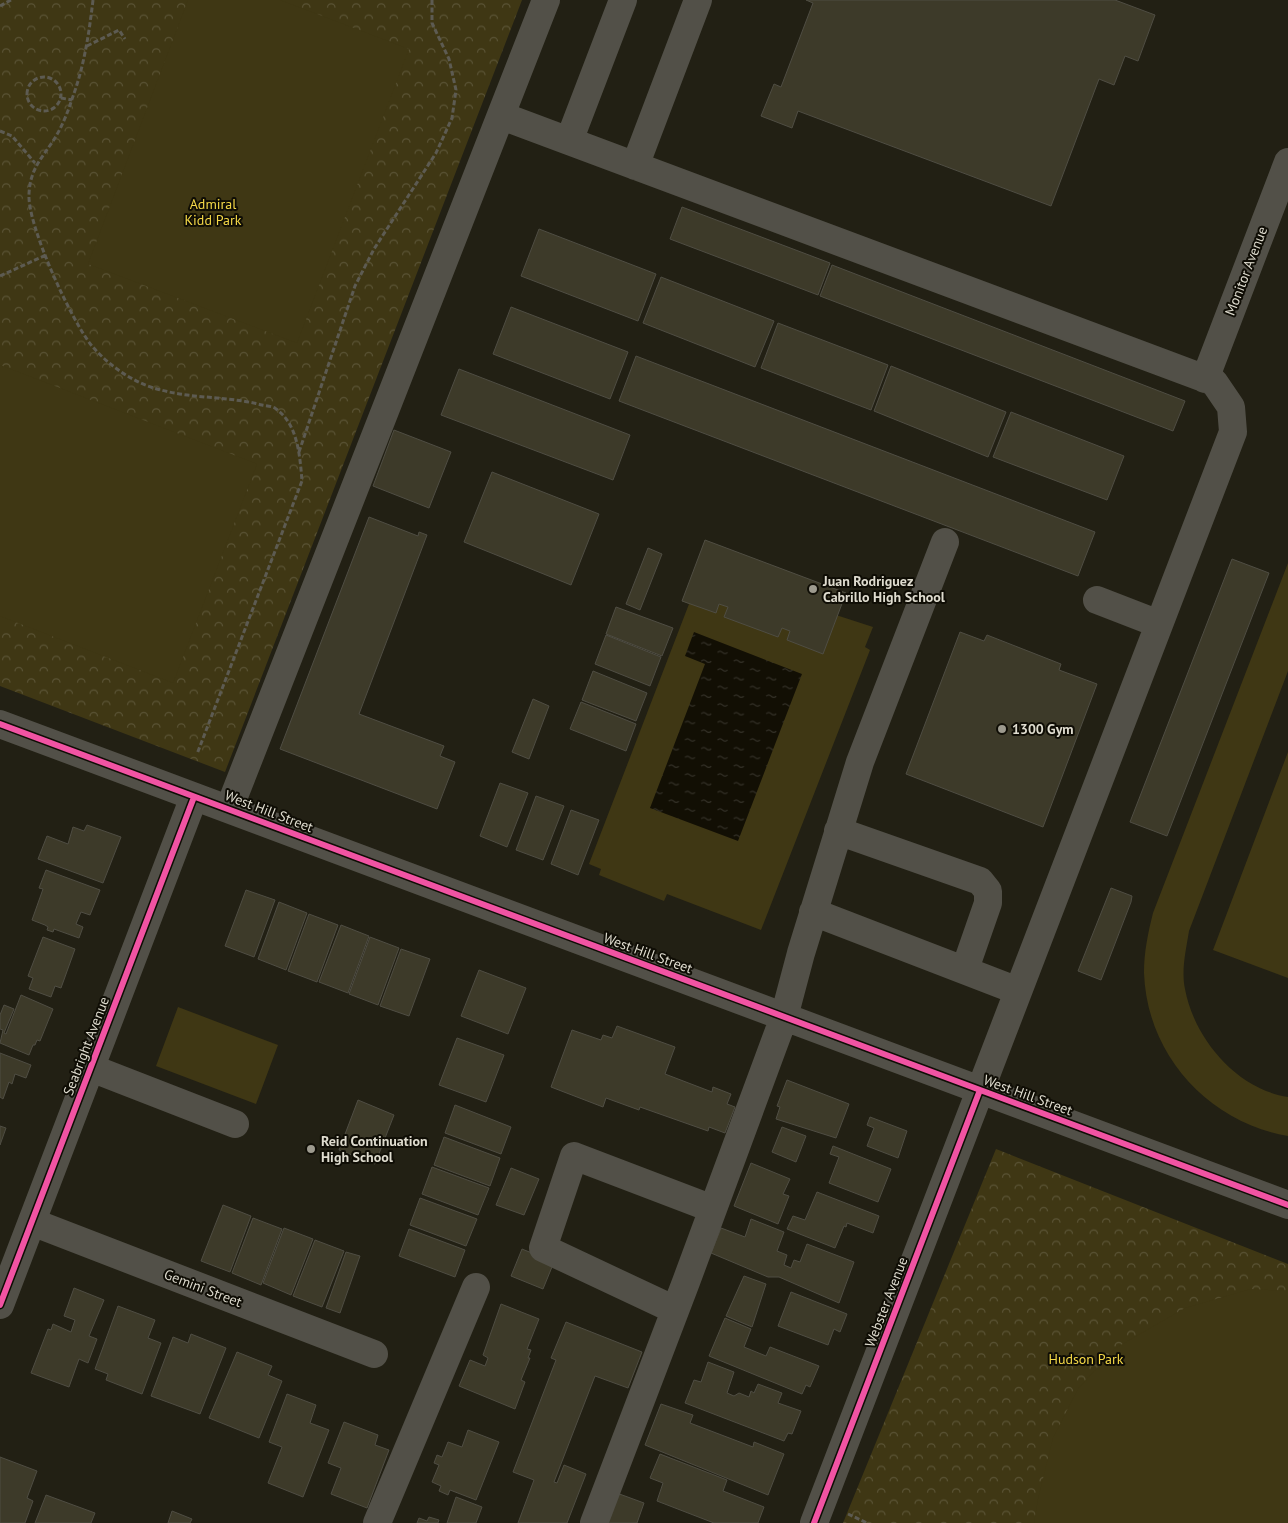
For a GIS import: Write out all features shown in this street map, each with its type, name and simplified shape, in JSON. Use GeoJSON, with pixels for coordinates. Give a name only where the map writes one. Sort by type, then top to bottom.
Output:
{"type":"FeatureCollection","features":[{"type":"Feature","properties":{"kind":"street"},"geometry":{"type":"LineString","coordinates":[[229,810],[546,0]]}},
{"type":"Feature","properties":{"kind":"street"},"geometry":{"type":"LineString","coordinates":[[570,141],[623,0]]}},
{"type":"Feature","properties":{"kind":"street"},"geometry":{"type":"LineString","coordinates":[[635,166],[698,0]]}},
{"type":"Feature","properties":{"kind":"street"},"geometry":{"type":"LineString","coordinates":[[502,116],[1205,379]]}},
{"type":"Feature","properties":{"kind":"street","name":"Monitor Avenue"},"geometry":{"type":"LineString","coordinates":[[1205,379],[1288,162]]}},
{"type":"Feature","properties":{"kind":"street","name":"Webster Avenue"},"geometry":{"type":"LineString","coordinates":[[814,1523],[1233,432],[1231,407],[1214,382],[1205,379]]}},
{"type":"Feature","properties":{"kind":"street"},"geometry":{"type":"LineString","coordinates":[[594,1523],[676,1310],[784,1017],[860,762],[945,542]]}},
{"type":"Feature","properties":{"kind":"street"},"geometry":{"type":"LineString","coordinates":[[1097,600],[1159,624]]}},
{"type":"Feature","properties":{"kind":"street","name":"West Hill Street"},"geometry":{"type":"LineString","coordinates":[[2,731],[194,797],[1288,1205]]}},
{"type":"Feature","properties":{"kind":"street","name":"Seabright Avenue"},"geometry":{"type":"LineString","coordinates":[[0,1305],[194,797]]}},
{"type":"Feature","properties":{"kind":"street"},"geometry":{"type":"LineString","coordinates":[[838,831],[980,881],[988,891],[988,903],[965,969]]}},
{"type":"Feature","properties":{"kind":"street"},"geometry":{"type":"LineString","coordinates":[[814,912],[1018,991]]}},
{"type":"Feature","properties":{"kind":"street"},"geometry":{"type":"LineString","coordinates":[[91,1068],[235,1124]]}},
{"type":"Feature","properties":{"kind":"street"},"geometry":{"type":"LineString","coordinates":[[676,1310],[542,1248],[574,1156],[713,1209]]}},
{"type":"Feature","properties":{"kind":"street","name":"Gemini Street"},"geometry":{"type":"LineString","coordinates":[[32,1222],[374,1354]]}},
{"type":"Feature","properties":{"kind":"street"},"geometry":{"type":"LineString","coordinates":[[377,1523],[476,1287]]}},
{"type":"Feature","properties":{"kind":"path"},"geometry":{"type":"LineString","coordinates":[[0,6],[11,0]]}},
{"type":"Feature","properties":{"kind":"path"},"geometry":{"type":"LineString","coordinates":[[94,0],[87,46],[72,100],[55,139],[36,163],[29,195],[36,228],[46,255],[73,313],[91,345],[112,364],[134,380],[159,390],[186,396],[238,399],[276,408],[291,428],[299,452],[302,481],[197,754]]}},
{"type":"Feature","properties":{"kind":"path"},"geometry":{"type":"LineString","coordinates":[[299,452],[355,286],[374,249],[436,153],[452,118],[456,90],[449,59],[432,23],[432,0]]}},
{"type":"Feature","properties":{"kind":"path"},"geometry":{"type":"LineString","coordinates":[[87,46],[119,30],[125,39]]}},
{"type":"Feature","properties":{"kind":"path"},"geometry":{"type":"LineString","coordinates":[[36,78],[51,78],[60,86],[61,98],[54,108],[42,111],[31,106],[26,92],[31,81],[36,78]]}},
{"type":"Feature","properties":{"kind":"path"},"geometry":{"type":"LineString","coordinates":[[61,98],[72,100]]}},
{"type":"Feature","properties":{"kind":"path"},"geometry":{"type":"LineString","coordinates":[[0,131],[12,136],[36,163]]}},
{"type":"Feature","properties":{"kind":"path"},"geometry":{"type":"LineString","coordinates":[[0,276],[46,255]]}},
{"type":"Feature","properties":{"kind":"green space","name":"Admiral Kidd Park"},"geometry":{"type":"Polygon","coordinates":[[[0,0],[522,0],[225,772],[0,686],[0,0]]]}},
{"type":"Feature","properties":{"kind":"green space"},"geometry":{"type":"Polygon","coordinates":[[[188,0],[280,0],[409,49],[297,343],[88,264],[188,0]]]}},
{"type":"Feature","properties":{"kind":"green space"},"geometry":{"type":"Polygon","coordinates":[[[0,365],[257,464],[173,683],[0,616],[0,365]]]}},
{"type":"Feature","properties":{"kind":"green space"},"geometry":{"type":"Polygon","coordinates":[[[705,540],[846,593],[836,615],[873,627],[865,647],[870,650],[761,930],[667,894],[664,901],[599,875],[601,869],[589,864],[689,604],[682,601],[705,540]]]}},
{"type":"Feature","properties":{"kind":"green space"},"geometry":{"type":"Polygon","coordinates":[[[1288,563],[1288,671],[1189,931],[1184,960],[1184,975],[1185,989],[1190,1007],[1208,1043],[1220,1058],[1251,1084],[1269,1092],[1288,1097],[1288,1136],[1259,1128],[1232,1116],[1208,1100],[1187,1080],[1170,1057],[1157,1031],[1148,1003],[1144,973],[1153,913],[1288,563]]]}},
{"type":"Feature","properties":{"kind":"green space"},"geometry":{"type":"Polygon","coordinates":[[[1288,752],[1288,978],[1213,950],[1288,752]]]}},
{"type":"Feature","properties":{"kind":"green space"},"geometry":{"type":"Polygon","coordinates":[[[178,1007],[278,1045],[256,1104],[156,1066],[178,1007]]]}},
{"type":"Feature","properties":{"kind":"green space","name":"Hudson Park"},"geometry":{"type":"Polygon","coordinates":[[[996,1149],[1288,1264],[1288,1523],[843,1523],[996,1149]]]}},
{"type":"Feature","properties":{"kind":"green space"},"geometry":{"type":"Polygon","coordinates":[[[1251,1289],[1288,1291],[1288,1523],[1034,1523],[1053,1438],[1078,1389],[1114,1349],[1185,1308],[1251,1289]]]}},
{"type":"Feature","properties":{"kind":"water"},"geometry":{"type":"Polygon","coordinates":[[[694,632],[802,674],[738,841],[650,808],[705,664],[685,656],[694,632]]]}},
{"type":"Feature","properties":{"kind":"building"},"geometry":{"type":"Polygon","coordinates":[[[806,0],[1115,0],[1155,15],[1138,61],[1125,56],[1114,85],[1099,79],[1051,206],[798,111],[792,128],[761,116],[774,84],[781,87],[813,3],[806,0]]]}},
{"type":"Feature","properties":{"kind":"building"},"geometry":{"type":"Polygon","coordinates":[[[682,207],[830,263],[818,295],[670,239],[682,207]]]}},
{"type":"Feature","properties":{"kind":"building"},"geometry":{"type":"Polygon","coordinates":[[[539,229],[656,274],[638,321],[521,276],[539,229]]]}},
{"type":"Feature","properties":{"kind":"building"},"geometry":{"type":"Polygon","coordinates":[[[832,265],[1185,401],[1173,431],[820,296],[832,265]]]}},
{"type":"Feature","properties":{"kind":"building"},"geometry":{"type":"Polygon","coordinates":[[[661,277],[774,321],[755,367],[643,323],[661,277]]]}},
{"type":"Feature","properties":{"kind":"building"},"geometry":{"type":"Polygon","coordinates":[[[511,307],[628,352],[610,399],[493,354],[511,307]]]}},
{"type":"Feature","properties":{"kind":"building"},"geometry":{"type":"Polygon","coordinates":[[[778,323],[888,365],[871,410],[761,368],[778,323]]]}},
{"type":"Feature","properties":{"kind":"building"},"geometry":{"type":"Polygon","coordinates":[[[636,356],[1095,532],[1078,576],[619,401],[636,356]]]}},
{"type":"Feature","properties":{"kind":"building"},"geometry":{"type":"Polygon","coordinates":[[[891,366],[1006,412],[988,457],[874,411],[891,366]]]}},
{"type":"Feature","properties":{"kind":"building"},"geometry":{"type":"Polygon","coordinates":[[[459,369],[630,435],[613,480],[441,415],[459,369]]]}},
{"type":"Feature","properties":{"kind":"building"},"geometry":{"type":"Polygon","coordinates":[[[1011,412],[1124,456],[1107,500],[993,457],[1011,412]]]}},
{"type":"Feature","properties":{"kind":"building"},"geometry":{"type":"Polygon","coordinates":[[[394,430],[451,452],[429,508],[373,486],[394,430]]]}},
{"type":"Feature","properties":{"kind":"building"},"geometry":{"type":"Polygon","coordinates":[[[492,472],[599,514],[571,585],[464,542],[492,472]]]}},
{"type":"Feature","properties":{"kind":"building"},"geometry":{"type":"Polygon","coordinates":[[[369,517],[418,536],[419,532],[427,535],[359,714],[444,746],[440,756],[455,762],[437,809],[280,749],[369,517]]]}},
{"type":"Feature","properties":{"kind":"building"},"geometry":{"type":"Polygon","coordinates":[[[705,540],[846,593],[823,654],[787,640],[790,631],[782,628],[778,637],[724,617],[728,607],[719,604],[716,613],[682,601],[705,540]]]}},
{"type":"Feature","properties":{"kind":"building"},"geometry":{"type":"Polygon","coordinates":[[[648,548],[662,554],[640,610],[626,604],[648,548]]]}},
{"type":"Feature","properties":{"kind":"building"},"geometry":{"type":"Polygon","coordinates":[[[1232,559],[1269,573],[1167,836],[1130,822],[1232,559]]]}},
{"type":"Feature","properties":{"kind":"building"},"geometry":{"type":"Polygon","coordinates":[[[616,607],[673,628],[662,656],[606,634],[616,607]]]}},
{"type":"Feature","properties":{"kind":"building","name":"1300 Gym"},"geometry":{"type":"Polygon","coordinates":[[[960,632],[984,641],[987,635],[1061,664],[1059,670],[1097,684],[1043,827],[906,774],[960,632]]]}},
{"type":"Feature","properties":{"kind":"building"},"geometry":{"type":"Polygon","coordinates":[[[606,635],[661,657],[650,686],[595,664],[606,635]]]}},
{"type":"Feature","properties":{"kind":"building"},"geometry":{"type":"Polygon","coordinates":[[[593,671],[647,693],[636,721],[582,700],[593,671]]]}},
{"type":"Feature","properties":{"kind":"building"},"geometry":{"type":"Polygon","coordinates":[[[533,699],[549,706],[529,759],[512,752],[533,699]]]}},
{"type":"Feature","properties":{"kind":"building"},"geometry":{"type":"Polygon","coordinates":[[[581,702],[636,724],[626,751],[570,729],[581,702]]]}},
{"type":"Feature","properties":{"kind":"building"},"geometry":{"type":"Polygon","coordinates":[[[500,783],[528,793],[507,847],[480,836],[500,783]]]}},
{"type":"Feature","properties":{"kind":"building"},"geometry":{"type":"Polygon","coordinates":[[[536,796],[564,806],[543,860],[516,850],[536,796]]]}},
{"type":"Feature","properties":{"kind":"building"},"geometry":{"type":"Polygon","coordinates":[[[571,810],[599,820],[578,875],[551,864],[571,810]]]}},
{"type":"Feature","properties":{"kind":"building"},"geometry":{"type":"Polygon","coordinates":[[[87,825],[121,837],[103,883],[38,859],[47,836],[68,844],[73,827],[84,831],[87,825]]]}},
{"type":"Feature","properties":{"kind":"building"},"geometry":{"type":"Polygon","coordinates":[[[46,870],[100,890],[90,915],[81,912],[76,924],[83,927],[79,938],[54,929],[53,932],[47,930],[48,927],[45,925],[32,920],[43,889],[39,888],[46,870]]]}},
{"type":"Feature","properties":{"kind":"building"},"geometry":{"type":"Polygon","coordinates":[[[1111,888],[1132,896],[1101,980],[1078,971],[1111,888]]]}},
{"type":"Feature","properties":{"kind":"building"},"geometry":{"type":"Polygon","coordinates":[[[246,890],[275,900],[254,957],[225,946],[246,890]]]}},
{"type":"Feature","properties":{"kind":"building"},"geometry":{"type":"Polygon","coordinates":[[[279,902],[307,913],[286,970],[258,959],[279,902]]]}},
{"type":"Feature","properties":{"kind":"building"},"geometry":{"type":"Polygon","coordinates":[[[309,914],[338,925],[317,982],[288,971],[309,914]]]}},
{"type":"Feature","properties":{"kind":"building"},"geometry":{"type":"Polygon","coordinates":[[[341,925],[369,936],[348,993],[319,982],[341,925]]]}},
{"type":"Feature","properties":{"kind":"building"},"geometry":{"type":"Polygon","coordinates":[[[43,937],[75,949],[61,988],[55,986],[51,997],[29,989],[33,978],[28,976],[43,937]]]}},
{"type":"Feature","properties":{"kind":"building"},"geometry":{"type":"Polygon","coordinates":[[[370,937],[399,948],[378,1005],[349,994],[370,937]]]}},
{"type":"Feature","properties":{"kind":"building"},"geometry":{"type":"Polygon","coordinates":[[[401,949],[430,959],[409,1016],[380,1006],[401,949]]]}},
{"type":"Feature","properties":{"kind":"building"},"geometry":{"type":"Polygon","coordinates":[[[479,970],[526,988],[508,1034],[461,1016],[479,970]]]}},
{"type":"Feature","properties":{"kind":"building"},"geometry":{"type":"Polygon","coordinates":[[[21,995],[53,1009],[40,1041],[37,1040],[35,1045],[33,1045],[29,1055],[0,1043],[3,1030],[0,1029],[0,1015],[4,1005],[14,1009],[4,1033],[6,1034],[21,995]]]}},
{"type":"Feature","properties":{"kind":"building"},"geometry":{"type":"Polygon","coordinates":[[[617,1026],[675,1047],[665,1074],[712,1092],[713,1087],[731,1094],[727,1104],[735,1107],[725,1133],[709,1127],[708,1131],[640,1107],[639,1110],[606,1098],[603,1107],[551,1087],[572,1030],[601,1040],[603,1035],[612,1038],[617,1026]]]}},
{"type":"Feature","properties":{"kind":"building"},"geometry":{"type":"Polygon","coordinates":[[[457,1038],[504,1055],[486,1102],[439,1085],[457,1038]]]}},
{"type":"Feature","properties":{"kind":"building"},"geometry":{"type":"Polygon","coordinates":[[[0,1053],[31,1065],[26,1078],[15,1074],[12,1084],[9,1082],[3,1099],[0,1097],[0,1053]]]}},
{"type":"Feature","properties":{"kind":"building"},"geometry":{"type":"Polygon","coordinates":[[[787,1080],[849,1104],[836,1138],[776,1119],[780,1107],[777,1106],[787,1080]]]}},
{"type":"Feature","properties":{"kind":"building"},"geometry":{"type":"Polygon","coordinates":[[[358,1100],[394,1115],[375,1164],[339,1150],[358,1100]]]}},
{"type":"Feature","properties":{"kind":"building"},"geometry":{"type":"Polygon","coordinates":[[[455,1105],[511,1127],[501,1154],[445,1133],[455,1105]]]}},
{"type":"Feature","properties":{"kind":"building"},"geometry":{"type":"Polygon","coordinates":[[[870,1117],[907,1131],[898,1158],[867,1146],[874,1128],[867,1125],[870,1117]]]}},
{"type":"Feature","properties":{"kind":"building"},"geometry":{"type":"Polygon","coordinates":[[[0,1126],[6,1128],[0,1145],[0,1126]]]}},
{"type":"Feature","properties":{"kind":"building"},"geometry":{"type":"Polygon","coordinates":[[[782,1127],[806,1136],[796,1162],[772,1152],[782,1127]]]}},
{"type":"Feature","properties":{"kind":"building"},"geometry":{"type":"Polygon","coordinates":[[[444,1137],[500,1158],[490,1186],[434,1165],[444,1137]]]}},
{"type":"Feature","properties":{"kind":"building"},"geometry":{"type":"Polygon","coordinates":[[[833,1146],[891,1169],[878,1202],[829,1183],[839,1157],[830,1154],[833,1146]]]}},
{"type":"Feature","properties":{"kind":"building"},"geometry":{"type":"Polygon","coordinates":[[[751,1163],[790,1179],[783,1194],[789,1196],[778,1224],[734,1206],[751,1163]]]}},
{"type":"Feature","properties":{"kind":"building"},"geometry":{"type":"Polygon","coordinates":[[[432,1167],[489,1188],[478,1215],[422,1194],[432,1167]]]}},
{"type":"Feature","properties":{"kind":"building"},"geometry":{"type":"Polygon","coordinates":[[[511,1168],[539,1179],[524,1215],[496,1205],[511,1168]]]}},
{"type":"Feature","properties":{"kind":"building"},"geometry":{"type":"Polygon","coordinates":[[[817,1192],[879,1216],[873,1233],[847,1223],[835,1248],[787,1229],[793,1216],[805,1220],[817,1192]]]}},
{"type":"Feature","properties":{"kind":"building"},"geometry":{"type":"Polygon","coordinates":[[[420,1198],[477,1219],[466,1246],[410,1225],[420,1198]]]}},
{"type":"Feature","properties":{"kind":"building"},"geometry":{"type":"Polygon","coordinates":[[[223,1205],[251,1216],[230,1272],[201,1261],[223,1205]]]}},
{"type":"Feature","properties":{"kind":"building"},"geometry":{"type":"Polygon","coordinates":[[[253,1218],[282,1229],[261,1285],[232,1273],[253,1218]]]}},
{"type":"Feature","properties":{"kind":"building"},"geometry":{"type":"Polygon","coordinates":[[[751,1219],[784,1232],[777,1251],[787,1255],[784,1265],[791,1268],[794,1260],[800,1262],[807,1244],[854,1262],[839,1303],[779,1277],[768,1277],[711,1253],[721,1228],[745,1237],[751,1219]]]}},
{"type":"Feature","properties":{"kind":"building"},"geometry":{"type":"Polygon","coordinates":[[[284,1228],[313,1239],[291,1295],[263,1283],[284,1228]]]}},
{"type":"Feature","properties":{"kind":"building"},"geometry":{"type":"Polygon","coordinates":[[[409,1229],[465,1250],[455,1277],[399,1256],[409,1229]]]}},
{"type":"Feature","properties":{"kind":"building"},"geometry":{"type":"Polygon","coordinates":[[[315,1240],[344,1251],[322,1307],[293,1296],[315,1240]]]}},
{"type":"Feature","properties":{"kind":"building"},"geometry":{"type":"Polygon","coordinates":[[[522,1249],[554,1262],[543,1289],[511,1276],[522,1249]]]}},
{"type":"Feature","properties":{"kind":"building"},"geometry":{"type":"Polygon","coordinates":[[[346,1252],[360,1256],[340,1313],[326,1308],[346,1252]]]}},
{"type":"Feature","properties":{"kind":"building"},"geometry":{"type":"Polygon","coordinates":[[[744,1276],[766,1284],[752,1327],[726,1316],[744,1276]]]}},
{"type":"Feature","properties":{"kind":"building"},"geometry":{"type":"Polygon","coordinates":[[[74,1288],[104,1300],[89,1336],[97,1339],[88,1363],[79,1359],[69,1387],[31,1373],[48,1329],[51,1330],[53,1324],[71,1332],[75,1320],[64,1316],[74,1288]]]}},
{"type":"Feature","properties":{"kind":"building"},"geometry":{"type":"Polygon","coordinates":[[[791,1292],[847,1314],[840,1332],[834,1329],[828,1345],[778,1326],[791,1292]]]}},
{"type":"Feature","properties":{"kind":"building"},"geometry":{"type":"Polygon","coordinates":[[[501,1304],[539,1319],[527,1349],[531,1350],[528,1358],[530,1358],[521,1380],[525,1382],[515,1409],[459,1386],[470,1360],[485,1366],[488,1358],[483,1355],[501,1304]]]}},
{"type":"Feature","properties":{"kind":"building"},"geometry":{"type":"Polygon","coordinates":[[[118,1306],[155,1320],[148,1338],[161,1343],[142,1394],[106,1380],[108,1374],[95,1369],[118,1306]]]}},
{"type":"Feature","properties":{"kind":"building"},"geometry":{"type":"Polygon","coordinates":[[[725,1318],[751,1329],[744,1347],[766,1356],[770,1347],[819,1366],[810,1387],[806,1385],[802,1394],[709,1356],[725,1318]]]}},
{"type":"Feature","properties":{"kind":"building"},"geometry":{"type":"Polygon","coordinates":[[[566,1322],[642,1352],[628,1388],[595,1376],[554,1482],[557,1483],[564,1465],[586,1474],[567,1523],[518,1523],[534,1480],[513,1472],[556,1360],[551,1358],[566,1322]]]}},
{"type":"Feature","properties":{"kind":"building"},"geometry":{"type":"Polygon","coordinates":[[[191,1334],[226,1348],[200,1414],[151,1396],[173,1337],[188,1343],[191,1334]]]}},
{"type":"Feature","properties":{"kind":"building"},"geometry":{"type":"Polygon","coordinates":[[[237,1352],[272,1366],[268,1375],[282,1381],[259,1438],[209,1418],[237,1352]]]}},
{"type":"Feature","properties":{"kind":"building"},"geometry":{"type":"Polygon","coordinates":[[[708,1362],[734,1372],[727,1393],[734,1396],[739,1393],[749,1397],[751,1391],[754,1393],[758,1384],[782,1393],[778,1403],[801,1411],[792,1434],[788,1433],[784,1441],[685,1403],[694,1380],[701,1382],[708,1362]]]}},
{"type":"Feature","properties":{"kind":"building"},"geometry":{"type":"Polygon","coordinates":[[[287,1394],[316,1405],[310,1423],[329,1430],[303,1497],[268,1483],[282,1447],[269,1442],[287,1394]]]}},
{"type":"Feature","properties":{"kind":"building"},"geometry":{"type":"Polygon","coordinates":[[[661,1404],[693,1415],[690,1423],[753,1447],[754,1442],[784,1454],[768,1495],[645,1445],[661,1404]]]}},
{"type":"Feature","properties":{"kind":"building"},"geometry":{"type":"Polygon","coordinates":[[[344,1422],[378,1435],[375,1445],[389,1450],[367,1508],[331,1494],[341,1468],[328,1463],[344,1422]]]}},
{"type":"Feature","properties":{"kind":"building"},"geometry":{"type":"Polygon","coordinates":[[[468,1430],[499,1442],[476,1500],[450,1490],[448,1495],[439,1491],[441,1486],[432,1482],[439,1465],[434,1463],[437,1455],[442,1457],[448,1442],[462,1447],[468,1430]]]}},
{"type":"Feature","properties":{"kind":"building"},"geometry":{"type":"Polygon","coordinates":[[[660,1454],[727,1480],[723,1491],[764,1507],[758,1523],[714,1523],[657,1501],[663,1483],[650,1478],[660,1454]]]}},
{"type":"Feature","properties":{"kind":"building"},"geometry":{"type":"Polygon","coordinates":[[[0,1457],[37,1471],[27,1498],[33,1501],[25,1523],[0,1523],[0,1457]]]}},
{"type":"Feature","properties":{"kind":"building"},"geometry":{"type":"Polygon","coordinates":[[[614,1492],[644,1503],[637,1523],[602,1523],[614,1492]]]}},
{"type":"Feature","properties":{"kind":"building"},"geometry":{"type":"Polygon","coordinates":[[[46,1495],[95,1513],[91,1523],[35,1523],[46,1495]]]}},
{"type":"Feature","properties":{"kind":"building"},"geometry":{"type":"Polygon","coordinates":[[[456,1497],[482,1507],[476,1523],[447,1523],[456,1497]]]}},
{"type":"Feature","properties":{"kind":"building"},"geometry":{"type":"Polygon","coordinates":[[[172,1511],[192,1519],[190,1523],[168,1523],[172,1511]]]}},
{"type":"Feature","properties":{"kind":"building"},"geometry":{"type":"Polygon","coordinates":[[[429,1517],[439,1520],[438,1523],[417,1523],[419,1518],[427,1521],[429,1517]]]}},
{"type":"Feature","properties":{"kind":"cycle path"},"geometry":{"type":"LineString","coordinates":[[0,724],[1288,1205]]}},
{"type":"Feature","properties":{"kind":"cycle path"},"geometry":{"type":"LineString","coordinates":[[0,1305],[194,797]]}},
{"type":"Feature","properties":{"kind":"cycle path"},"geometry":{"type":"LineString","coordinates":[[814,1523],[980,1090]]}},
{"type":"Feature","properties":{"kind":"place","name":"Juan Rodriguez Cabrillo High School"},"geometry":{"type":"Point","coordinates":[813,589]}},
{"type":"Feature","properties":{"kind":"place","name":"1300 Gym"},"geometry":{"type":"Point","coordinates":[1002,729]}},
{"type":"Feature","properties":{"kind":"place","name":"Reid Continuation High School"},"geometry":{"type":"Point","coordinates":[311,1149]}}]}
